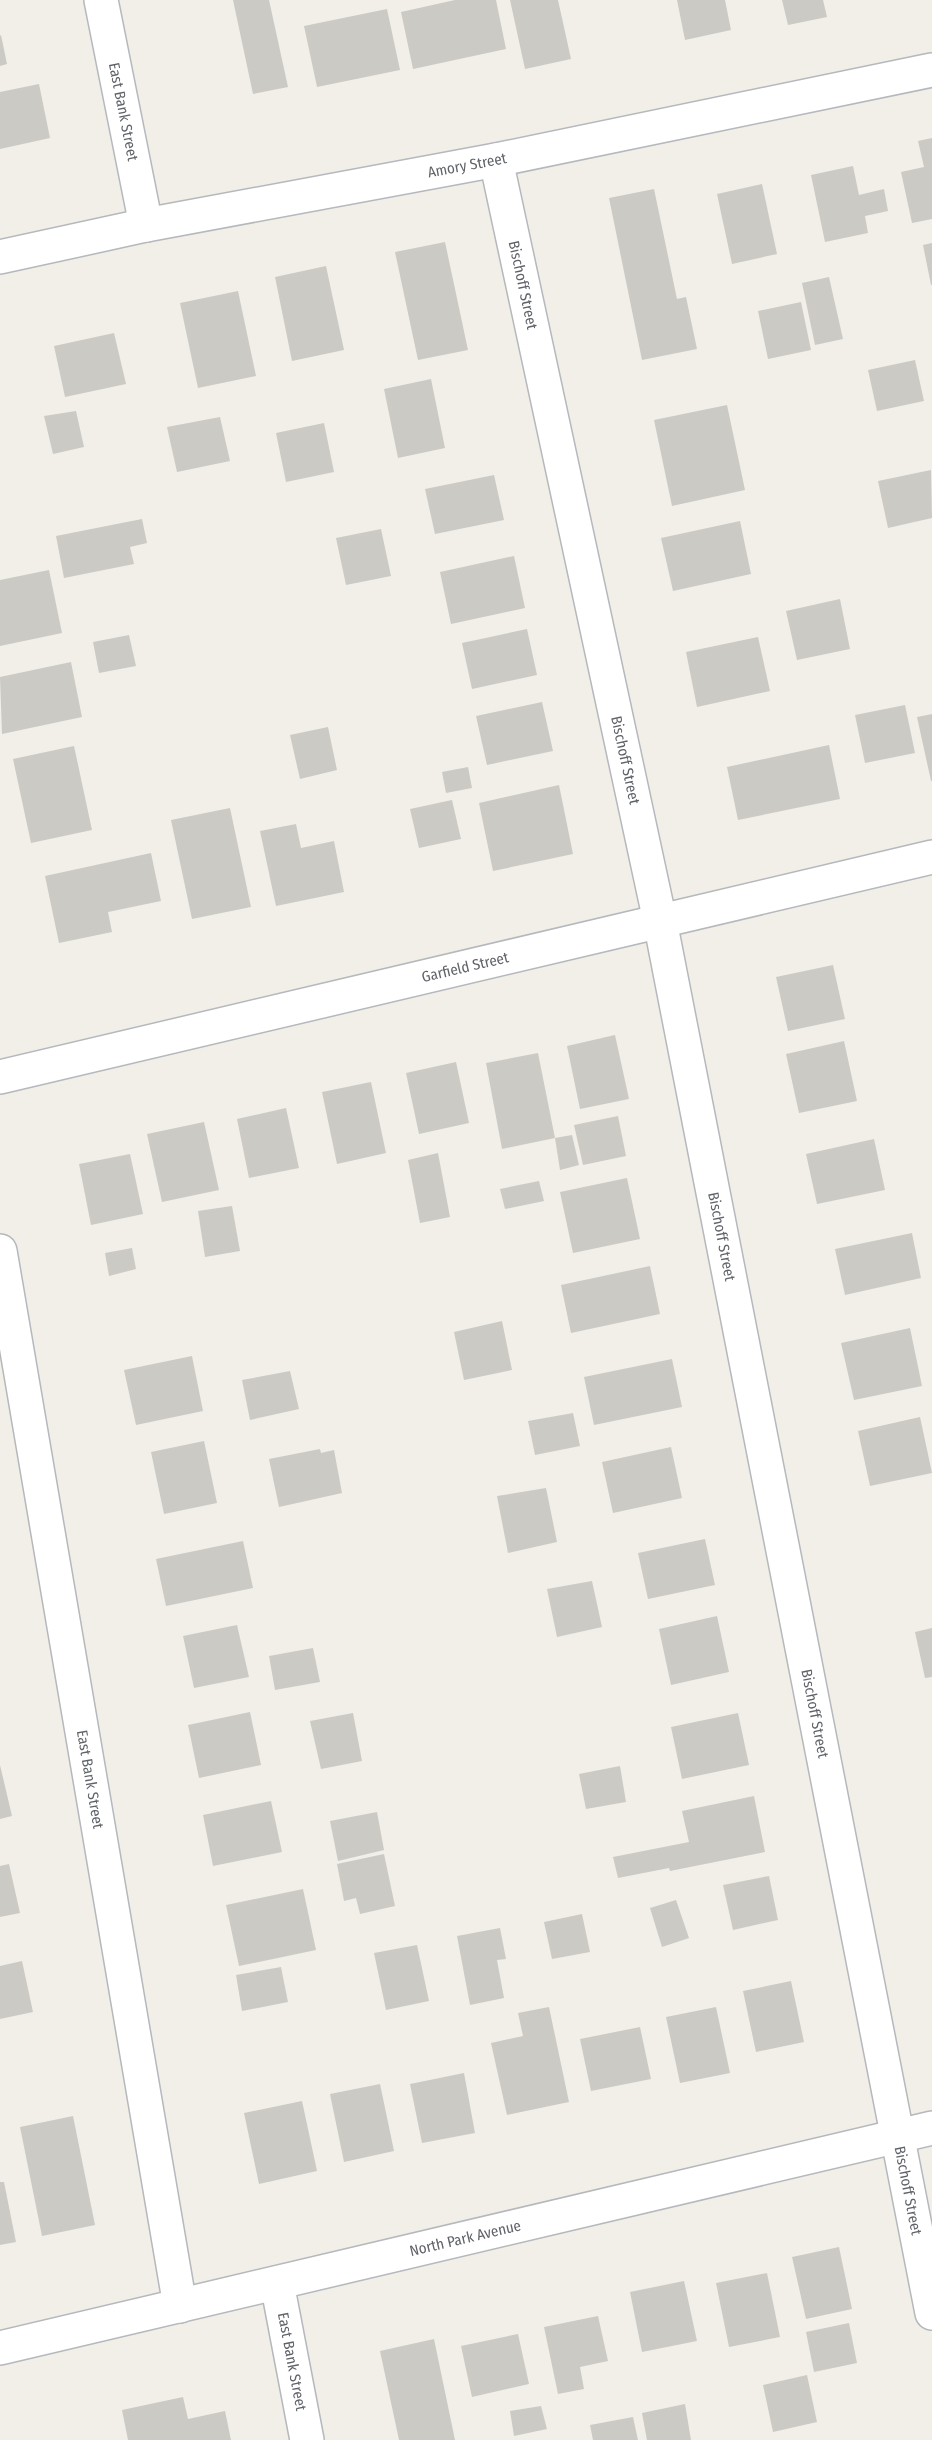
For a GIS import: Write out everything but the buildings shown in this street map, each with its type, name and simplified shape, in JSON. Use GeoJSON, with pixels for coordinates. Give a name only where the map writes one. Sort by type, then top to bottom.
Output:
{"type":"FeatureCollection","features":[{"type":"Feature","properties":{"kind":"street","name":"East Bank Street"},"geometry":{"type":"LineString","coordinates":[[101,0],[146,225]]}},
{"type":"Feature","properties":{"kind":"street","name":"Amory Street"},"geometry":{"type":"LineString","coordinates":[[0,257],[146,225],[496,160],[932,69]]}},
{"type":"Feature","properties":{"kind":"street","name":"Bischoff Street"},"geometry":{"type":"LineString","coordinates":[[496,160],[660,921],[932,2313]]}},
{"type":"Feature","properties":{"kind":"street","name":"Garfield Street"},"geometry":{"type":"LineString","coordinates":[[0,1077],[932,857]]}},
{"type":"Feature","properties":{"kind":"street","name":"East Bank Street"},"geometry":{"type":"LineString","coordinates":[[0,1251],[180,2306]]}},
{"type":"Feature","properties":{"kind":"street","name":"North Park Avenue"},"geometry":{"type":"LineString","coordinates":[[0,2348],[932,2128]]}},
{"type":"Feature","properties":{"kind":"street","name":"East Bank Street"},"geometry":{"type":"LineString","coordinates":[[277,2283],[307,2440]]}}]}
